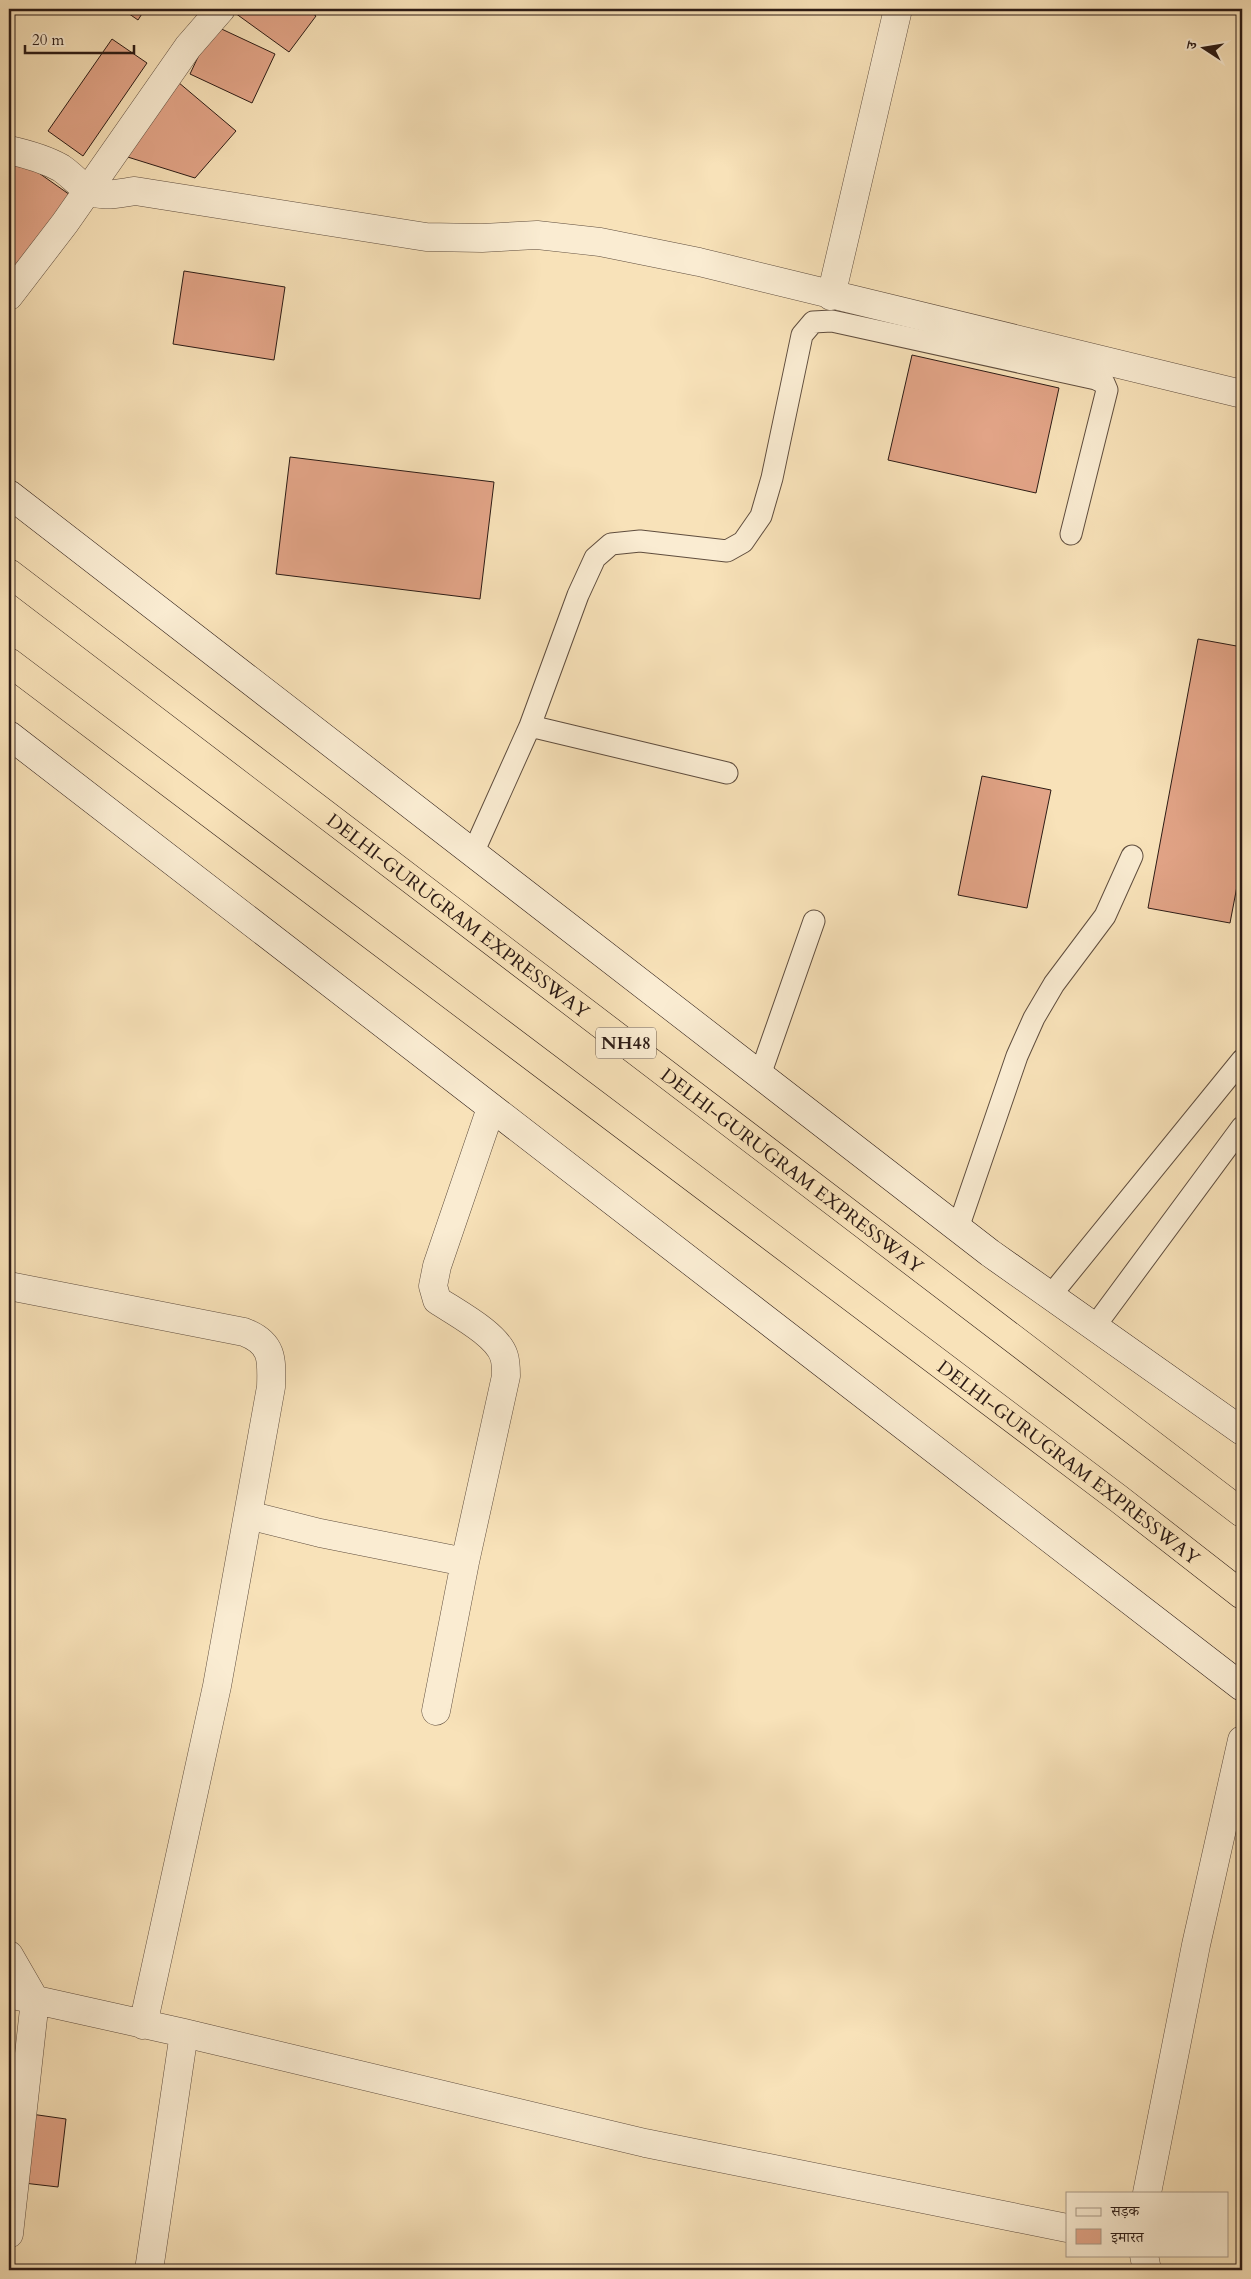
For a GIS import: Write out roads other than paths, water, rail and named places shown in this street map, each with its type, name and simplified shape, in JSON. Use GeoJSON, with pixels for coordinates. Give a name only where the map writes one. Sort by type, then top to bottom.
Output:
{"type":"FeatureCollection","features":[{"type":"Feature","properties":{"kind":"highway","name":"DELHI-GURUGRAM EXPRESSWAY"},"geometry":{"type":"LineString","coordinates":[[9,573],[1242,1513]]}},
{"type":"Feature","properties":{"kind":"highway","name":"DELHI-GURUGRAM EXPRESSWAY"},"geometry":{"type":"LineString","coordinates":[[9,662],[1119,1499],[1242,1595]]}},
{"type":"Feature","properties":{"kind":"street"},"geometry":{"type":"LineString","coordinates":[[9,296],[88,190],[188,47],[221,9]]}},
{"type":"Feature","properties":{"kind":"street"},"geometry":{"type":"LineString","coordinates":[[831,296],[898,9]]}},
{"type":"Feature","properties":{"kind":"street"},"geometry":{"type":"LineString","coordinates":[[9,150],[38,158],[62,169],[88,190],[98,194],[110,195],[135,191],[426,237],[482,238],[516,235],[568,237],[699,262],[831,296],[1242,394]]}},
{"type":"Feature","properties":{"kind":"street"},"geometry":{"type":"LineString","coordinates":[[9,494],[958,1228],[1242,1431]]}},
{"type":"Feature","properties":{"kind":"street"},"geometry":{"type":"LineString","coordinates":[[9,735],[1242,1687]]}},
{"type":"Feature","properties":{"kind":"street"},"geometry":{"type":"LineString","coordinates":[[436,1711],[506,1376],[505,1357],[493,1338],[437,1300],[433,1286],[437,1266],[491,1108]]}},
{"type":"Feature","properties":{"kind":"street"},"geometry":{"type":"LineString","coordinates":[[9,1286],[244,1332],[262,1342],[268,1349],[272,1361],[271,1387],[217,1686],[143,2025]]}},
{"type":"Feature","properties":{"kind":"street"},"geometry":{"type":"LineString","coordinates":[[248,1515],[320,1533],[466,1562]]}},
{"type":"Feature","properties":{"kind":"street"},"geometry":{"type":"LineString","coordinates":[[1147,2192],[1196,1945],[1242,1740]]}},
{"type":"Feature","properties":{"kind":"street"},"geometry":{"type":"LineString","coordinates":[[9,1955],[35,2000],[9,2234]]}},
{"type":"Feature","properties":{"kind":"street"},"geometry":{"type":"LineString","coordinates":[[9,1994],[184,2033],[645,2143],[1066,2228]]}},
{"type":"Feature","properties":{"kind":"street"},"geometry":{"type":"LineString","coordinates":[[149,2270],[184,2033]]}},
{"type":"Feature","properties":{"kind":"street"},"geometry":{"type":"LineString","coordinates":[[1144,2256],[1147,2270]]}},
{"type":"Feature","properties":{"kind":"lane"},"geometry":{"type":"LineString","coordinates":[[473,853],[530,726],[578,595],[595,558],[611,544],[640,541],[727,551],[743,542],[761,516],[772,478],[802,335],[813,322],[841,323],[1096,379],[1104,383],[1107,390],[1072,534]]}},
{"type":"Feature","properties":{"kind":"lane"},"geometry":{"type":"LineString","coordinates":[[530,726],[727,773]]}},
{"type":"Feature","properties":{"kind":"lane"},"geometry":{"type":"LineString","coordinates":[[958,1228],[1017,1056],[1034,1018],[1054,984],[1105,916],[1132,856]]}},
{"type":"Feature","properties":{"kind":"lane"},"geometry":{"type":"LineString","coordinates":[[760,1075],[814,921]]}},
{"type":"Feature","properties":{"kind":"lane"},"geometry":{"type":"LineString","coordinates":[[1051,1295],[1242,1060]]}},
{"type":"Feature","properties":{"kind":"lane"},"geometry":{"type":"LineString","coordinates":[[1095,1326],[1242,1127]]}}]}
